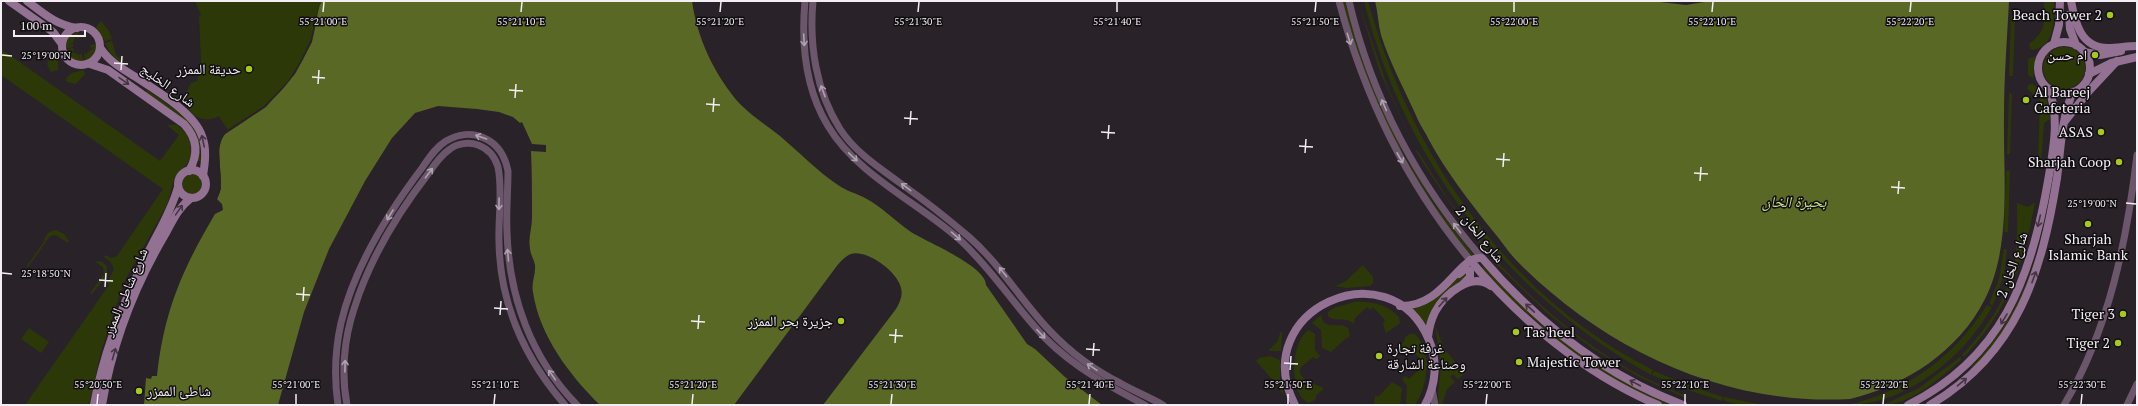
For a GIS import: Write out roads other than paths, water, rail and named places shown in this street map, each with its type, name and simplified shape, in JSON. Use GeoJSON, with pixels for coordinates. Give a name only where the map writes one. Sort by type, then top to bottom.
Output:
{"type":"FeatureCollection","features":[{"type":"Feature","properties":{"kind":"main road"},"geometry":{"type":"LineString","coordinates":[[9,1],[53,32],[62,44]]}},
{"type":"Feature","properties":{"kind":"main road"},"geometry":{"type":"LineString","coordinates":[[27,1],[54,21],[63,25],[76,28],[86,28],[93,31],[99,38],[101,49],[97,58],[90,64],[81,66],[68,61],[63,54],[62,44],[65,35],[76,28]]}},
{"type":"Feature","properties":{"kind":"main road"},"geometry":{"type":"LineString","coordinates":[[2054,44],[2059,25],[2060,1]]}},
{"type":"Feature","properties":{"kind":"main road"},"geometry":{"type":"LineString","coordinates":[[2070,1],[2070,23],[2076,45]]}},
{"type":"Feature","properties":{"kind":"main road"},"geometry":{"type":"LineString","coordinates":[[2070,1],[2077,28],[2088,41],[2104,48],[2137,46]]}},
{"type":"Feature","properties":{"kind":"main road"},"geometry":{"type":"LineString","coordinates":[[2065,42],[2076,45],[2084,52],[2089,61],[2089,74],[2083,85],[2073,92],[2061,93],[2049,89],[2042,80],[2038,65],[2044,52],[2054,44],[2065,42]]}},
{"type":"Feature","properties":{"kind":"main road"},"geometry":{"type":"LineString","coordinates":[[2084,52],[2106,55],[2137,46]]}},
{"type":"Feature","properties":{"kind":"main road","name":"شارع الخليج"},"geometry":{"type":"LineString","coordinates":[[101,49],[113,62],[147,85],[193,120],[200,131],[204,142],[203,176]]}},
{"type":"Feature","properties":{"kind":"main road"},"geometry":{"type":"LineString","coordinates":[[2089,74],[2117,61],[2137,58]]}},
{"type":"Feature","properties":{"kind":"main road"},"geometry":{"type":"LineString","coordinates":[[2064,123],[2089,91],[2117,61]]}},
{"type":"Feature","properties":{"kind":"main road","name":"شارع الخليج"},"geometry":{"type":"LineString","coordinates":[[90,64],[108,70],[184,124],[192,135],[196,147],[194,160],[189,171]]}},
{"type":"Feature","properties":{"kind":"main road","name":"شارع الخان 2"},"geometry":{"type":"LineString","coordinates":[[1908,405],[1938,388],[1959,373],[1984,348],[2004,320],[2026,272],[2046,190],[2055,122],[2053,102],[2049,89]]}},
{"type":"Feature","properties":{"kind":"main road","name":"شارع الخان 2"},"geometry":{"type":"LineString","coordinates":[[1930,405],[1951,391],[1974,371],[2006,334],[2030,288],[2039,263],[2049,220],[2064,123],[2073,92]]}},
{"type":"Feature","properties":{"kind":"main road"},"geometry":{"type":"LineString","coordinates":[[189,171],[195,171],[203,176],[206,182],[204,192],[198,196],[191,198],[182,193],[178,187],[180,177],[189,171]]}},
{"type":"Feature","properties":{"kind":"main road","name":"شارع شاطئ الممزر"},"geometry":{"type":"LineString","coordinates":[[94,405],[108,348],[125,299],[172,208],[178,187]]}},
{"type":"Feature","properties":{"kind":"main road"},"geometry":{"type":"LineString","coordinates":[[2046,190],[2051,195],[2048,212],[2049,220]]}},
{"type":"Feature","properties":{"kind":"main road","name":"شارع شاطئ الممزر"},"geometry":{"type":"LineString","coordinates":[[102,405],[117,344],[142,278],[177,213],[191,198]]}},
{"type":"Feature","properties":{"kind":"main road"},"geometry":{"type":"LineString","coordinates":[[1454,278],[1470,260],[1482,258]]}},
{"type":"Feature","properties":{"kind":"main road","name":"شارع الخان 2"},"geometry":{"type":"LineString","coordinates":[[1482,258],[1534,312],[1575,346],[1619,375],[1683,405]]}},
{"type":"Feature","properties":{"kind":"main road","name":"شارع الخان 2"},"geometry":{"type":"LineString","coordinates":[[1470,260],[1501,294],[1544,333],[1586,366],[1625,389],[1658,405]]}},
{"type":"Feature","properties":{"kind":"main road"},"geometry":{"type":"LineString","coordinates":[[1400,306],[1427,301],[1463,270],[1469,270],[1470,277],[1446,297],[1437,309],[1431,322],[1428,337]]}},
{"type":"Feature","properties":{"kind":"main road"},"geometry":{"type":"LineString","coordinates":[[1462,285],[1480,281],[1489,284],[1501,294]]}},
{"type":"Feature","properties":{"kind":"main road"},"geometry":{"type":"LineString","coordinates":[[1292,403],[1286,379],[1286,353],[1296,329],[1311,312],[1329,300],[1351,294],[1379,296],[1400,306],[1418,321],[1428,337],[1435,363],[1432,388],[1425,405]]}},
{"type":"Feature","properties":{"kind":"street"},"geometry":{"type":"LineString","coordinates":[[809,1],[815,62],[823,92],[836,121],[847,139],[862,155],[959,228],[988,254],[1041,321],[1067,348],[1109,378],[1163,405]]}},
{"type":"Feature","properties":{"kind":"street"},"geometry":{"type":"LineString","coordinates":[[809,1],[803,30],[806,67],[824,120],[839,141],[853,157],[948,230],[980,259],[1036,328],[1064,356],[1096,380],[1145,405]]}},
{"type":"Feature","properties":{"kind":"street","name":"شارع الخان 2"},"geometry":{"type":"LineString","coordinates":[[1339,1],[1361,75],[1390,140],[1428,204],[1470,260]]}},
{"type":"Feature","properties":{"kind":"street","name":"شارع الخان 2"},"geometry":{"type":"LineString","coordinates":[[1349,1],[1372,75],[1399,136],[1441,206],[1482,258]]}},
{"type":"Feature","properties":{"kind":"street"},"geometry":{"type":"LineString","coordinates":[[338,405],[336,370],[338,338],[346,307],[356,279],[376,239],[404,193],[434,151],[450,138],[464,134],[478,136],[491,142],[504,157],[508,171],[507,231],[510,272],[517,304],[530,335],[548,369],[577,405]]}},
{"type":"Feature","properties":{"kind":"street"},"geometry":{"type":"LineString","coordinates":[[347,405],[344,371],[346,340],[353,310],[364,283],[384,243],[418,187],[445,152],[459,144],[470,143],[481,146],[494,157],[498,167],[499,245],[502,273],[509,306],[521,339],[540,373],[565,405]]}},
{"type":"Feature","properties":{"kind":"street"},"geometry":{"type":"LineString","coordinates":[[2064,405],[2085,366],[2104,316],[2126,226],[2137,154]]}},
{"type":"Feature","properties":{"kind":"street"},"geometry":{"type":"LineString","coordinates":[[926,213],[932,207]]}},
{"type":"Feature","properties":{"kind":"street"},"geometry":{"type":"LineString","coordinates":[[502,273],[510,272]]}},
{"type":"Feature","properties":{"kind":"street"},"geometry":{"type":"LineString","coordinates":[[521,339],[530,335]]}},
{"type":"Feature","properties":{"kind":"street"},"geometry":{"type":"LineString","coordinates":[[2127,405],[2137,384]]}},
{"type":"Feature","properties":{"kind":"street"},"geometry":{"type":"LineString","coordinates":[[1432,388],[1435,405]]}},
{"type":"Feature","properties":{"kind":"water"},"geometry":{"type":"Polygon","coordinates":[[[322,1],[692,1],[698,29],[708,56],[731,93],[740,104],[838,185],[862,196],[911,232],[966,262],[976,270],[983,278],[986,285],[1027,344],[1035,349],[1065,377],[1102,405],[823,405],[896,309],[900,301],[902,291],[899,282],[894,275],[873,258],[858,253],[849,255],[838,265],[734,405],[600,405],[567,368],[549,339],[536,308],[533,292],[535,265],[530,244],[532,218],[531,151],[546,152],[546,145],[532,144],[522,122],[520,123],[513,117],[499,112],[438,106],[415,113],[392,138],[365,181],[329,249],[304,312],[278,405],[144,405],[146,378],[151,379],[152,376],[157,376],[164,331],[176,292],[203,234],[215,214],[223,210],[222,204],[217,199],[221,183],[219,149],[221,141],[225,134],[253,115],[276,96],[295,73],[313,37],[318,11],[322,1]]]}},
{"type":"Feature","properties":{"kind":"water","name":"بحيرة الخان"},"geometry":{"type":"Polygon","coordinates":[[[1375,1],[1651,1],[1686,5],[1711,1],[2009,1],[2004,88],[2005,186],[2003,233],[1994,278],[1985,299],[1974,318],[1961,335],[1928,364],[1891,385],[1850,399],[1802,399],[1756,393],[1711,381],[1668,365],[1626,345],[1587,320],[1551,292],[1517,261],[1475,208],[1451,175],[1419,123],[1385,46],[1380,31],[1375,1]]]}},
{"type":"Feature","properties":{"kind":"place","name":"Beach Tower 2"},"geometry":{"type":"Point","coordinates":[2110,15]}},
{"type":"Feature","properties":{"kind":"place","name":"ام حسن"},"geometry":{"type":"Point","coordinates":[2095,55]}},
{"type":"Feature","properties":{"kind":"place","name":"حديقة الممزر"},"geometry":{"type":"Point","coordinates":[249,69]}},
{"type":"Feature","properties":{"kind":"place","name":"Al Bareej Cafeteria"},"geometry":{"type":"Point","coordinates":[2026,100]}},
{"type":"Feature","properties":{"kind":"place","name":"ASAS"},"geometry":{"type":"Point","coordinates":[2101,132]}},
{"type":"Feature","properties":{"kind":"place","name":"Sharjah Coop"},"geometry":{"type":"Point","coordinates":[2119,162]}},
{"type":"Feature","properties":{"kind":"place","name":"Sharjah Islamic Bank"},"geometry":{"type":"Point","coordinates":[2088,224]}},
{"type":"Feature","properties":{"kind":"place","name":"Tiger 3"},"geometry":{"type":"Point","coordinates":[2123,314]}},
{"type":"Feature","properties":{"kind":"place","name":"جزيرة بحر الممزر"},"geometry":{"type":"Point","coordinates":[841,321]}},
{"type":"Feature","properties":{"kind":"place","name":"Tas'heel"},"geometry":{"type":"Point","coordinates":[1516,332]}},
{"type":"Feature","properties":{"kind":"place","name":"Tiger 2"},"geometry":{"type":"Point","coordinates":[2118,343]}},
{"type":"Feature","properties":{"kind":"place","name":"غرفة تجارة وصناعة الشارقة"},"geometry":{"type":"Point","coordinates":[1379,356]}},
{"type":"Feature","properties":{"kind":"place","name":"Majestic Tower"},"geometry":{"type":"Point","coordinates":[1519,362]}},
{"type":"Feature","properties":{"kind":"place","name":"شاطئ الممزر"},"geometry":{"type":"Point","coordinates":[139,391]}}]}
